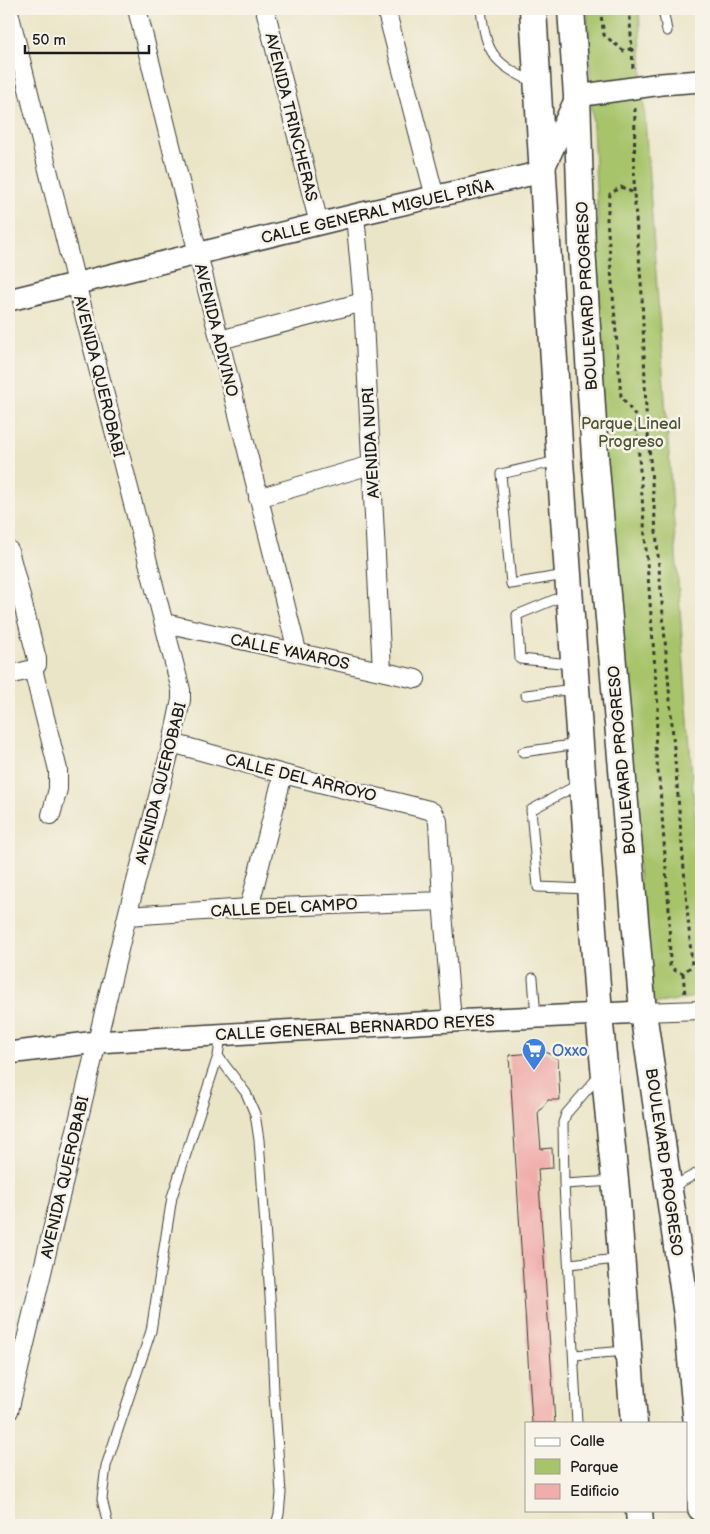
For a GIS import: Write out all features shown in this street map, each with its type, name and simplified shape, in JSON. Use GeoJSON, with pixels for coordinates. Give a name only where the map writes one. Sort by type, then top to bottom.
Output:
{"type":"FeatureCollection","features":[{"type":"Feature","properties":{"kind":"main road"},"geometry":{"type":"LineString","coordinates":[[533,9],[560,461],[590,889],[599,1014],[622,1259],[634,1422]]}},
{"type":"Feature","properties":{"kind":"main road"},"geometry":{"type":"LineString","coordinates":[[533,9],[558,66],[576,96]]}},
{"type":"Feature","properties":{"kind":"main road","name":"BOULEVARD PROGRESO"},"geometry":{"type":"LineString","coordinates":[[571,9],[582,247],[595,456],[643,1012],[687,1315],[690,1324],[701,1508]]}},
{"type":"Feature","properties":{"kind":"main road"},"geometry":{"type":"LineString","coordinates":[[542,172],[565,206],[582,247]]}},
{"type":"Feature","properties":{"kind":"main road"},"geometry":{"type":"LineString","coordinates":[[639,1512],[640,1525]]}},
{"type":"Feature","properties":{"kind":"street","name":"AVENIDA ADIVINO"},"geometry":{"type":"LineString","coordinates":[[137,9],[297,651]]}},
{"type":"Feature","properties":{"kind":"street","name":"AVENIDA TRINCHERAS"},"geometry":{"type":"LineString","coordinates":[[265,9],[318,224]]}},
{"type":"Feature","properties":{"kind":"street"},"geometry":{"type":"LineString","coordinates":[[386,9],[434,197]]}},
{"type":"Feature","properties":{"kind":"street","name":"AVENIDA QUEROBABI"},"geometry":{"type":"LineString","coordinates":[[9,12],[76,283],[181,690],[181,700],[172,744],[96,1042],[9,1410]]}},
{"type":"Feature","properties":{"kind":"street"},"geometry":{"type":"LineString","coordinates":[[542,172],[576,96],[661,84],[701,81]]}},
{"type":"Feature","properties":{"kind":"street","name":"CALLE GENERAL MIGUEL PIÑA"},"geometry":{"type":"LineString","coordinates":[[9,300],[318,224],[542,172]]}},
{"type":"Feature","properties":{"kind":"street","name":"AVENIDA NURI"},"geometry":{"type":"LineString","coordinates":[[356,215],[363,302],[382,671]]}},
{"type":"Feature","properties":{"kind":"street"},"geometry":{"type":"LineString","coordinates":[[220,340],[363,302]]}},
{"type":"Feature","properties":{"kind":"street"},"geometry":{"type":"LineString","coordinates":[[258,498],[371,465]]}},
{"type":"Feature","properties":{"kind":"street"},"geometry":{"type":"LineString","coordinates":[[9,550],[37,659],[35,667],[58,770],[58,789],[51,815]]}},
{"type":"Feature","properties":{"kind":"street","name":"CALLE YAVAROS"},"geometry":{"type":"LineString","coordinates":[[165,623],[416,679]]}},
{"type":"Feature","properties":{"kind":"street"},"geometry":{"type":"LineString","coordinates":[[9,675],[35,667]]}},
{"type":"Feature","properties":{"kind":"street","name":"CALLE DEL ARROYO"},"geometry":{"type":"LineString","coordinates":[[172,744],[429,810],[438,821],[442,901]]}},
{"type":"Feature","properties":{"kind":"street"},"geometry":{"type":"LineString","coordinates":[[249,908],[283,774]]}},
{"type":"Feature","properties":{"kind":"street"},"geometry":{"type":"LineString","coordinates":[[442,901],[452,1021]]}},
{"type":"Feature","properties":{"kind":"street","name":"CALLE DEL CAMPO"},"geometry":{"type":"LineString","coordinates":[[127,916],[249,908],[442,901]]}},
{"type":"Feature","properties":{"kind":"street","name":"CALLE GENERAL BERNARDO REYES"},"geometry":{"type":"LineString","coordinates":[[9,1052],[96,1042],[220,1046],[452,1021],[694,1010]]}},
{"type":"Feature","properties":{"kind":"lane"},"geometry":{"type":"LineString","coordinates":[[481,9],[487,44],[496,59],[510,71],[537,84]]}},
{"type":"Feature","properties":{"kind":"lane"},"geometry":{"type":"LineString","coordinates":[[663,9],[667,31]]}},
{"type":"Feature","properties":{"kind":"lane"},"geometry":{"type":"LineString","coordinates":[[560,461],[501,474],[511,584],[570,584]]}},
{"type":"Feature","properties":{"kind":"lane"},"geometry":{"type":"LineString","coordinates":[[570,584],[517,615],[520,659],[576,677]]}},
{"type":"Feature","properties":{"kind":"lane"},"geometry":{"type":"LineString","coordinates":[[526,695],[576,677]]}},
{"type":"Feature","properties":{"kind":"lane"},"geometry":{"type":"LineString","coordinates":[[523,752],[580,744]]}},
{"type":"Feature","properties":{"kind":"lane"},"geometry":{"type":"LineString","coordinates":[[583,781],[531,810],[538,887],[590,889]]}},
{"type":"Feature","properties":{"kind":"lane"},"geometry":{"type":"LineString","coordinates":[[533,978],[536,1017]]}},
{"type":"Feature","properties":{"kind":"lane"},"geometry":{"type":"LineString","coordinates":[[108,1525],[102,1500],[106,1466],[151,1331],[172,1197],[220,1046]]}},
{"type":"Feature","properties":{"kind":"lane"},"geometry":{"type":"LineString","coordinates":[[220,1046],[246,1093],[255,1114],[259,1140],[281,1484],[279,1514],[276,1525]]}},
{"type":"Feature","properties":{"kind":"lane"},"geometry":{"type":"LineString","coordinates":[[577,1422],[564,1184],[563,1120],[604,1070]]}},
{"type":"Feature","properties":{"kind":"lane"},"geometry":{"type":"LineString","coordinates":[[669,1189],[701,1171]]}},
{"type":"Feature","properties":{"kind":"lane"},"geometry":{"type":"LineString","coordinates":[[564,1184],[615,1181]]}},
{"type":"Feature","properties":{"kind":"lane"},"geometry":{"type":"LineString","coordinates":[[569,1264],[622,1259]]}},
{"type":"Feature","properties":{"kind":"lane"},"geometry":{"type":"LineString","coordinates":[[574,1355],[628,1351]]}},
{"type":"Feature","properties":{"kind":"path"},"geometry":{"type":"LineString","coordinates":[[600,9],[604,35],[624,51],[632,48],[629,9]]}},
{"type":"Feature","properties":{"kind":"path"},"geometry":{"type":"LineString","coordinates":[[635,122],[634,193],[642,296],[646,410],[692,966],[683,973]]}},
{"type":"Feature","properties":{"kind":"path"},"geometry":{"type":"LineString","coordinates":[[634,193],[621,187],[610,194],[607,219],[621,396],[636,417],[658,708],[655,746],[669,909],[670,966],[676,971],[683,973]]}},
{"type":"Feature","properties":{"kind":"path"},"geometry":{"type":"LineString","coordinates":[[683,973],[694,1010]]}},
{"type":"Feature","properties":{"kind":"green space","name":"Parque Lineal Progreso"},"geometry":{"type":"Polygon","coordinates":[[[587,9],[639,9],[643,92],[701,902],[701,996],[652,1004],[593,426],[598,226],[587,9]]]}},
{"type":"Feature","properties":{"kind":"building"},"geometry":{"type":"Polygon","coordinates":[[[546,1052],[558,1059],[560,1100],[548,1100],[538,1113],[541,1149],[552,1148],[553,1168],[538,1169],[555,1422],[532,1422],[509,1055],[546,1052]]]}},
{"type":"Feature","properties":{"kind":"place","name":"Oxxo"},"geometry":{"type":"Point","coordinates":[534,1071]}}]}
